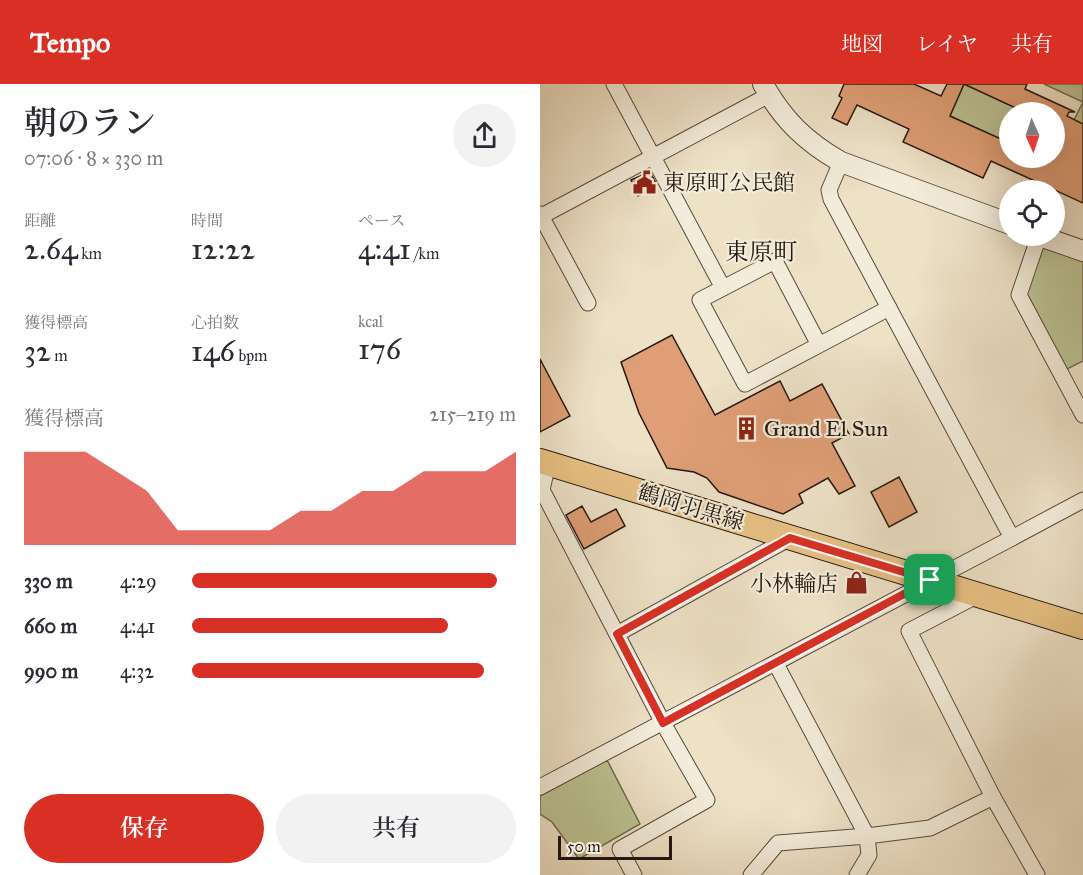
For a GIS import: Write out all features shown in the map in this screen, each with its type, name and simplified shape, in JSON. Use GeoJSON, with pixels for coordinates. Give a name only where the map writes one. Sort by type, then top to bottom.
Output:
{"type":"FeatureCollection","features":[{"type":"Feature","properties":{"kind":"main road","name":"鶴岡羽黒線"},"geometry":{"type":"LineString","coordinates":[[544,462],[1083,627]]}},
{"type":"Feature","properties":{"kind":"street"},"geometry":{"type":"LineString","coordinates":[[615,84],[723,288]]}},
{"type":"Feature","properties":{"kind":"street"},"geometry":{"type":"LineString","coordinates":[[588,303],[540,215],[653,157],[766,90],[797,133],[841,162],[999,220]]}},
{"type":"Feature","properties":{"kind":"street"},"geometry":{"type":"LineString","coordinates":[[841,162],[829,190],[831,199],[1012,538]]}},
{"type":"Feature","properties":{"kind":"street"},"geometry":{"type":"LineString","coordinates":[[1065,245],[1083,251]]}},
{"type":"Feature","properties":{"kind":"street"},"geometry":{"type":"LineString","coordinates":[[1036,246],[1019,295],[1083,415]]}},
{"type":"Feature","properties":{"kind":"street"},"geometry":{"type":"LineString","coordinates":[[819,345],[775,261],[700,300],[745,384],[819,345],[889,308]]}},
{"type":"Feature","properties":{"kind":"street"},"geometry":{"type":"LineString","coordinates":[[544,462],[542,490],[663,723],[707,801],[620,849],[634,875]]}},
{"type":"Feature","properties":{"kind":"street"},"geometry":{"type":"LineString","coordinates":[[542,782],[663,723],[1083,500]]}},
{"type":"Feature","properties":{"kind":"street"},"geometry":{"type":"LineString","coordinates":[[617,634],[790,538]]}},
{"type":"Feature","properties":{"kind":"street"},"geometry":{"type":"LineString","coordinates":[[978,595],[909,631],[993,797],[1037,875]]}},
{"type":"Feature","properties":{"kind":"street"},"geometry":{"type":"LineString","coordinates":[[776,664],[867,836],[869,855],[857,875]]}},
{"type":"Feature","properties":{"kind":"street"},"geometry":{"type":"LineString","coordinates":[[751,875],[777,843],[867,836],[930,828],[993,797]]}},
{"type":"Feature","properties":{"kind":"green space"},"geometry":{"type":"Polygon","coordinates":[[[964,84],[1003,102],[999,102],[999,139],[950,116],[964,84]]]}},
{"type":"Feature","properties":{"kind":"green space"},"geometry":{"type":"Polygon","coordinates":[[[1044,84],[1083,84],[1083,102],[1044,84]]]}},
{"type":"Feature","properties":{"kind":"green space"},"geometry":{"type":"Polygon","coordinates":[[[1083,102],[1083,124],[1074,120],[1083,102]]]}},
{"type":"Feature","properties":{"kind":"green space"},"geometry":{"type":"Polygon","coordinates":[[[1042,246],[1050,246],[1083,259],[1083,361],[1067,369],[1026,292],[1042,246]]]}},
{"type":"Feature","properties":{"kind":"green space"},"geometry":{"type":"Polygon","coordinates":[[[607,760],[640,824],[579,859],[552,822],[540,814],[540,796],[607,760]]]}},
{"type":"Feature","properties":{"kind":"building"},"geometry":{"type":"Polygon","coordinates":[[[844,84],[914,84],[941,96],[947,84],[964,84],[950,116],[999,138],[999,165],[991,161],[983,178],[903,142],[909,129],[857,105],[847,125],[832,118],[842,98],[839,96],[844,84]]]}},
{"type":"Feature","properties":{"kind":"building"},"geometry":{"type":"Polygon","coordinates":[[[964,84],[1027,84],[1025,89],[1053,102],[1003,102],[964,84]]]}},
{"type":"Feature","properties":{"kind":"building"},"geometry":{"type":"Polygon","coordinates":[[[1065,107],[1075,112],[1069,112],[1067,116],[1083,124],[1083,203],[1065,195],[1065,180],[1033,180],[1006,168],[1065,168],[1065,107]]]}},
{"type":"Feature","properties":{"kind":"building","name":"東原町公民館"},"geometry":{"type":"Polygon","coordinates":[[[650,172],[657,185],[638,196],[631,180],[650,172]]]}},
{"type":"Feature","properties":{"kind":"building","name":"Grand El Sun"},"geometry":{"type":"Polygon","coordinates":[[[672,335],[715,415],[780,381],[790,401],[822,384],[849,434],[832,443],[855,486],[839,494],[828,478],[799,494],[803,503],[783,514],[719,492],[707,478],[694,472],[667,468],[639,413],[621,362],[672,335]]]}},
{"type":"Feature","properties":{"kind":"building"},"geometry":{"type":"Polygon","coordinates":[[[540,359],[570,416],[540,432],[540,359]]]}},
{"type":"Feature","properties":{"kind":"building"},"geometry":{"type":"Polygon","coordinates":[[[899,477],[917,512],[889,527],[871,492],[899,477]]]}},
{"type":"Feature","properties":{"kind":"building"},"geometry":{"type":"Polygon","coordinates":[[[582,506],[591,522],[616,509],[625,526],[584,549],[566,515],[582,506]]]}},
{"type":"Feature","properties":{"kind":"place","name":"東原町公民館"},"geometry":{"type":"Point","coordinates":[645,182]}},
{"type":"Feature","properties":{"kind":"place","name":"Grand El Sun"},"geometry":{"type":"Point","coordinates":[746,428]}},
{"type":"Feature","properties":{"kind":"place","name":"小林輪店"},"geometry":{"type":"Point","coordinates":[856,583]}},
{"type":"Feature","properties":{"kind":"district","name":"東原町"},"geometry":{"type":"Point","coordinates":[761,252]}},
{"type":"Feature","properties":{"kind":"route"},"geometry":{"type":"LineString","coordinates":[[790,538],[930,580],[663,723],[617,634],[790,538]]}}]}
